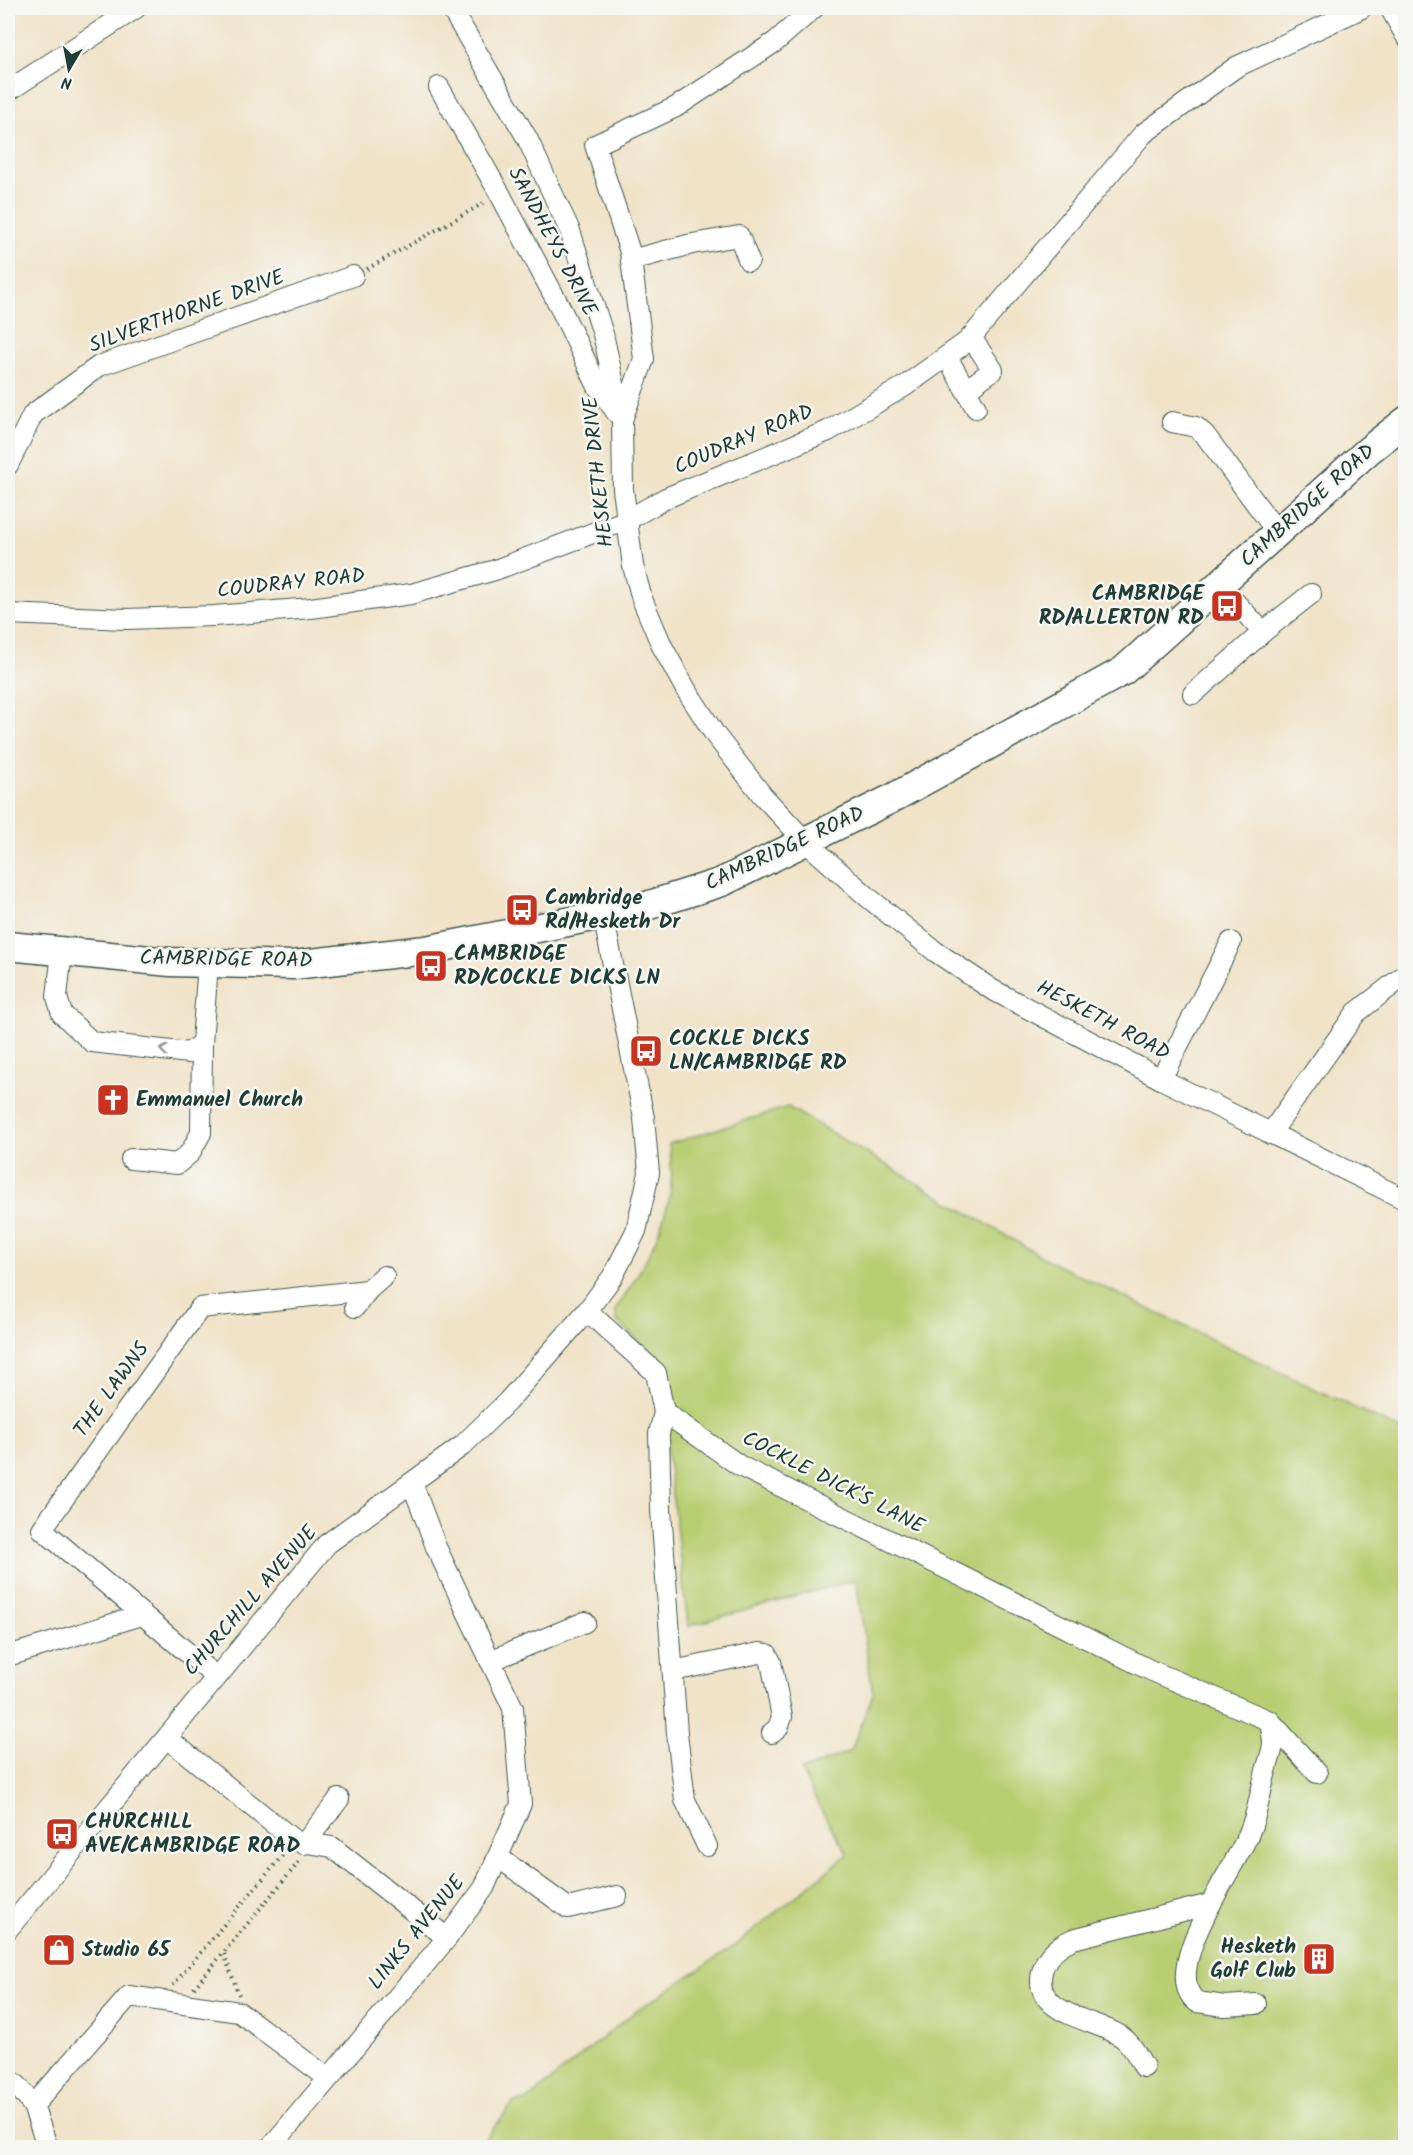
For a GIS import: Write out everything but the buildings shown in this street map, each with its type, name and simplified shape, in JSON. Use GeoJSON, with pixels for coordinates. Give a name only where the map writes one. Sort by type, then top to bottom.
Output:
{"type":"FeatureCollection","features":[{"type":"Feature","properties":{"kind":"highway","name":"CAMBRIDGE ROAD"},"geometry":{"type":"LineString","coordinates":[[8,946],[170,962],[293,965],[426,950],[643,907],[722,882],[891,799],[1123,671],[1369,450],[1406,421]]}},
{"type":"Feature","properties":{"kind":"street"},"geometry":{"type":"LineString","coordinates":[[8,92],[136,8]]}},
{"type":"Feature","properties":{"kind":"street","name":"HESKETH DRIVE"},"geometry":{"type":"LineString","coordinates":[[451,8],[527,138],[570,231],[603,334],[622,420],[623,489],[633,566],[642,599],[662,646],[685,688],[716,736],[756,788],[806,842]]}},
{"type":"Feature","properties":{"kind":"street"},"geometry":{"type":"LineString","coordinates":[[622,420],[644,359],[631,260],[595,145],[676,107],[775,42],[814,8]]}},
{"type":"Feature","properties":{"kind":"street","name":"COUDRAY ROAD"},"geometry":{"type":"LineString","coordinates":[[8,614],[126,619],[214,616],[310,608],[411,594],[495,570],[627,520],[666,498],[828,431],[905,386],[971,337],[1143,134],[1236,68],[1362,8]]}},
{"type":"Feature","properties":{"kind":"street"},"geometry":{"type":"LineString","coordinates":[[1390,8],[1406,36]]}},
{"type":"Feature","properties":{"kind":"street","name":"SANDHEYS DRIVE"},"geometry":{"type":"LineString","coordinates":[[439,87],[559,304],[598,387],[622,420]]}},
{"type":"Feature","properties":{"kind":"street"},"geometry":{"type":"LineString","coordinates":[[631,260],[692,244],[739,236],[749,261]]}},
{"type":"Feature","properties":{"kind":"street","name":"SILVERTHORNE DRIVE"},"geometry":{"type":"LineString","coordinates":[[8,465],[33,414],[99,366],[353,276]]}},
{"type":"Feature","properties":{"kind":"street"},"geometry":{"type":"LineString","coordinates":[[966,390],[993,370],[971,337]]}},
{"type":"Feature","properties":{"kind":"street"},"geometry":{"type":"LineString","coordinates":[[947,357],[976,408]]}},
{"type":"Feature","properties":{"kind":"street"},"geometry":{"type":"LineString","coordinates":[[1172,422],[1196,427],[1205,435],[1277,532]]}},
{"type":"Feature","properties":{"kind":"street"},"geometry":{"type":"LineString","coordinates":[[1219,585],[1263,632]]}},
{"type":"Feature","properties":{"kind":"street"},"geometry":{"type":"LineString","coordinates":[[1193,694],[1263,632],[1311,594]]}},
{"type":"Feature","properties":{"kind":"street","name":"HESKETH ROAD"},"geometry":{"type":"LineString","coordinates":[[806,842],[936,952],[991,989],[1161,1080],[1406,1200]]}},
{"type":"Feature","properties":{"kind":"street"},"geometry":{"type":"LineString","coordinates":[[603,915],[644,1118],[649,1173],[636,1231],[613,1276],[587,1311],[656,1373],[664,1412],[659,1434],[661,1510],[677,1733],[685,1800],[707,1846]]}},
{"type":"Feature","properties":{"kind":"street"},"geometry":{"type":"LineString","coordinates":[[1161,1080],[1231,942]]}},
{"type":"Feature","properties":{"kind":"street"},"geometry":{"type":"LineString","coordinates":[[62,951],[57,997],[62,1014],[92,1042],[189,1053],[202,1043]]}},
{"type":"Feature","properties":{"kind":"street"},"geometry":{"type":"LineString","coordinates":[[131,1160],[177,1164],[190,1154],[201,1133],[202,1043],[208,963]]}},
{"type":"Feature","properties":{"kind":"street"},"geometry":{"type":"LineString","coordinates":[[1270,1134],[1356,1013],[1406,974]]}},
{"type":"Feature","properties":{"kind":"street"},"geometry":{"type":"LineString","coordinates":[[356,1307],[368,1290],[384,1276]]}},
{"type":"Feature","properties":{"kind":"street","name":"THE LAWNS"},"geometry":{"type":"LineString","coordinates":[[142,1615],[42,1529],[200,1308],[368,1290]]}},
{"type":"Feature","properties":{"kind":"street","name":"CHURCHILL AVENUE"},"geometry":{"type":"LineString","coordinates":[[8,1929],[327,1545],[462,1446],[507,1402],[587,1311]]}},
{"type":"Feature","properties":{"kind":"street","name":"COCKLE DICK'S LANE"},"geometry":{"type":"LineString","coordinates":[[664,1412],[740,1466],[1150,1670],[1270,1721]]}},
{"type":"Feature","properties":{"kind":"street","name":"LINKS AVENUE"},"geometry":{"type":"LineString","coordinates":[[270,2148],[447,1938],[484,1888],[521,1804],[513,1708],[436,1547],[411,1483]]}},
{"type":"Feature","properties":{"kind":"street"},"geometry":{"type":"LineString","coordinates":[[8,1656],[142,1615],[216,1677]]}},
{"type":"Feature","properties":{"kind":"street"},"geometry":{"type":"LineString","coordinates":[[490,1661],[585,1622]]}},
{"type":"Feature","properties":{"kind":"street"},"geometry":{"type":"LineString","coordinates":[[673,1671],[759,1653],[767,1654],[771,1662],[782,1717],[772,1733]]}},
{"type":"Feature","properties":{"kind":"street"},"geometry":{"type":"LineString","coordinates":[[1270,1721],[1317,1773]]}},
{"type":"Feature","properties":{"kind":"street"},"geometry":{"type":"LineString","coordinates":[[1256,2004],[1209,2005],[1197,2002],[1189,1994],[1186,1986],[1189,1954],[1210,1904],[1249,1833],[1273,1744],[1270,1721]]}},
{"type":"Feature","properties":{"kind":"street"},"geometry":{"type":"LineString","coordinates":[[167,1738],[304,1843],[332,1847],[447,1938]]}},
{"type":"Feature","properties":{"kind":"street"},"geometry":{"type":"LineString","coordinates":[[304,1843],[339,1799]]}},
{"type":"Feature","properties":{"kind":"street"},"geometry":{"type":"LineString","coordinates":[[498,1857],[568,1908],[617,1896]]}},
{"type":"Feature","properties":{"kind":"street"},"geometry":{"type":"LineString","coordinates":[[1144,2067],[1131,2047],[1120,2036],[1051,2004],[1042,1989],[1043,1968],[1061,1944],[1073,1939],[1210,1904]]}},
{"type":"Feature","properties":{"kind":"street"},"geometry":{"type":"LineString","coordinates":[[33,2106],[129,1996],[240,2012],[328,2078]]}},
{"type":"Feature","properties":{"kind":"street"},"geometry":{"type":"LineString","coordinates":[[8,2078],[33,2106],[48,2148]]}},
{"type":"Feature","properties":{"kind":"path"},"geometry":{"type":"LineString","coordinates":[[353,276],[500,194]]}},
{"type":"Feature","properties":{"kind":"path"},"geometry":{"type":"LineString","coordinates":[[187,2004],[188,1995],[224,1953],[304,1843]]}},
{"type":"Feature","properties":{"kind":"path"},"geometry":{"type":"LineString","coordinates":[[166,2001],[167,1992],[304,1843]]}},
{"type":"Feature","properties":{"kind":"path"},"geometry":{"type":"LineString","coordinates":[[224,1953],[242,2004],[240,2012]]}},
{"type":"Feature","properties":{"kind":"green space","name":"Hesketh Golf Club"},"geometry":{"type":"Polygon","coordinates":[[[788,1107],[1051,1262],[1405,1432],[1405,2147],[478,2148],[514,2102],[526,2101],[633,2013],[737,1944],[848,1854],[819,1807],[801,1771],[851,1751],[873,1694],[856,1580],[688,1626],[666,1441],[668,1375],[651,1352],[617,1321],[615,1310],[641,1269],[666,1210],[671,1188],[669,1144],[788,1107]]]}},
{"type":"Feature","properties":{"kind":"place","name":"CAMBRIDGE RD/ALLERTON RD"},"geometry":{"type":"Point","coordinates":[1227,606]}},
{"type":"Feature","properties":{"kind":"place","name":"Cambridge Rd/Hesketh Dr"},"geometry":{"type":"Point","coordinates":[522,910]}},
{"type":"Feature","properties":{"kind":"place","name":"CAMBRIDGE RD/COCKLE DICKS LN"},"geometry":{"type":"Point","coordinates":[431,966]}},
{"type":"Feature","properties":{"kind":"place","name":"COCKLE DICKS LN/CAMBRIDGE RD"},"geometry":{"type":"Point","coordinates":[646,1051]}},
{"type":"Feature","properties":{"kind":"place","name":"Emmanuel Church"},"geometry":{"type":"Point","coordinates":[113,1100]}},
{"type":"Feature","properties":{"kind":"place","name":"CHURCHILL AVE/CAMBRIDGE ROAD"},"geometry":{"type":"Point","coordinates":[62,1834]}},
{"type":"Feature","properties":{"kind":"place","name":"Studio 65"},"geometry":{"type":"Point","coordinates":[59,1950]}},
{"type":"Feature","properties":{"kind":"place","name":"Hesketh Golf Club"},"geometry":{"type":"Point","coordinates":[1319,1959]}}]}
